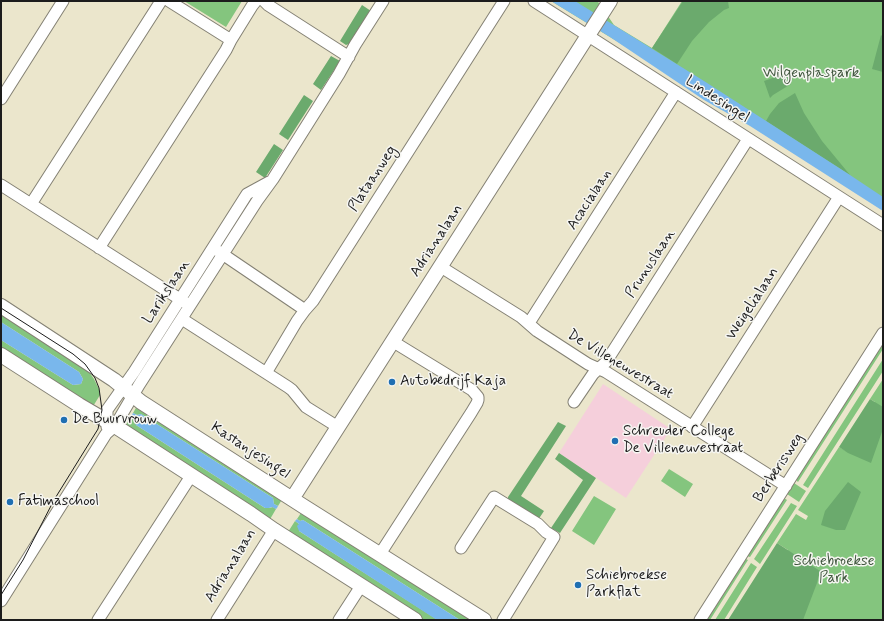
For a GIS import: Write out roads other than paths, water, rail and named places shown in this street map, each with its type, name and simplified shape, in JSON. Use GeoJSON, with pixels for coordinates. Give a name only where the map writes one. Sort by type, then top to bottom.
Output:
{"type":"FeatureCollection","features":[{"type":"Feature","properties":{"kind":"street"},"geometry":{"type":"LineString","coordinates":[[1,99],[63,1]]}},
{"type":"Feature","properties":{"kind":"street"},"geometry":{"type":"LineString","coordinates":[[31,204],[161,1]]}},
{"type":"Feature","properties":{"kind":"street"},"geometry":{"type":"LineString","coordinates":[[169,1],[231,40]]}},
{"type":"Feature","properties":{"kind":"street"},"geometry":{"type":"LineString","coordinates":[[99,248],[256,1]]}},
{"type":"Feature","properties":{"kind":"street"},"geometry":{"type":"LineString","coordinates":[[264,1],[349,57]]}},
{"type":"Feature","properties":{"kind":"street","name":"Larikslaan"},"geometry":{"type":"LineString","coordinates":[[1,601],[110,427],[108,410],[128,391],[139,385],[340,74],[355,45],[383,1]]}},
{"type":"Feature","properties":{"kind":"street","name":"Plataanweg"},"geometry":{"type":"LineString","coordinates":[[266,373],[504,1]]}},
{"type":"Feature","properties":{"kind":"street","name":"Lindesingel"},"geometry":{"type":"LineString","coordinates":[[534,1],[590,33],[676,92],[883,225]]}},
{"type":"Feature","properties":{"kind":"street","name":"Adrianalaan"},"geometry":{"type":"LineString","coordinates":[[292,499],[610,1]]}},
{"type":"Feature","properties":{"kind":"street","name":"Acacialaan"},"geometry":{"type":"LineString","coordinates":[[529,323],[676,92]]}},
{"type":"Feature","properties":{"kind":"street","name":"Prunuslaan"},"geometry":{"type":"LineString","coordinates":[[574,402],[593,374],[606,362],[748,139]]}},
{"type":"Feature","properties":{"kind":"street","name":"Larikslaan"},"geometry":{"type":"LineString","coordinates":[[128,391],[180,300],[248,194],[273,179]]}},
{"type":"Feature","properties":{"kind":"street"},"geometry":{"type":"LineString","coordinates":[[1,185],[190,306]]}},
{"type":"Feature","properties":{"kind":"street","name":"Weigelialaan"},"geometry":{"type":"LineString","coordinates":[[692,427],[839,197]]}},
{"type":"Feature","properties":{"kind":"street"},"geometry":{"type":"LineString","coordinates":[[214,247],[223,255],[305,310]]}},
{"type":"Feature","properties":{"kind":"street","name":"De Villeneuvestraat"},"geometry":{"type":"LineString","coordinates":[[441,267],[521,317],[537,331],[588,364],[606,372],[786,486]]}},
{"type":"Feature","properties":{"kind":"street","name":"Kastanjesingel"},"geometry":{"type":"LineString","coordinates":[[1,306],[82,358],[141,402],[484,620]]}},
{"type":"Feature","properties":{"kind":"street"},"geometry":{"type":"LineString","coordinates":[[182,319],[292,390],[306,407],[338,427]]}},
{"type":"Feature","properties":{"kind":"street","name":"Berberisweg"},"geometry":{"type":"LineString","coordinates":[[700,620],[883,333]]}},
{"type":"Feature","properties":{"kind":"street"},"geometry":{"type":"LineString","coordinates":[[380,554],[471,413],[477,403],[478,398],[472,390],[392,341]]}},
{"type":"Feature","properties":{"kind":"street"},"geometry":{"type":"LineString","coordinates":[[1,355],[79,405],[110,427],[191,476],[414,620]]}},
{"type":"Feature","properties":{"kind":"street"},"geometry":{"type":"LineString","coordinates":[[98,620],[191,476]]}},
{"type":"Feature","properties":{"kind":"street"},"geometry":{"type":"LineString","coordinates":[[460,548],[494,497],[538,524],[554,537],[503,620]]}},
{"type":"Feature","properties":{"kind":"street","name":"Adrianalaan"},"geometry":{"type":"LineString","coordinates":[[217,620],[274,530]]}},
{"type":"Feature","properties":{"kind":"street"},"geometry":{"type":"LineString","coordinates":[[339,620],[361,586]]}},
{"type":"Feature","properties":{"kind":"water"},"geometry":{"type":"Polygon","coordinates":[[[551,1],[575,1],[704,81],[883,197],[883,211],[750,126],[704,100],[610,37],[551,1]]]}},
{"type":"Feature","properties":{"kind":"water"},"geometry":{"type":"Polygon","coordinates":[[[1,322],[79,372],[83,379],[81,384],[73,385],[1,340],[1,322]]]}},
{"type":"Feature","properties":{"kind":"water"},"geometry":{"type":"Polygon","coordinates":[[[133,413],[137,415],[141,414],[273,498],[274,504],[278,506],[277,508],[265,508],[136,425],[134,422],[135,418],[131,416],[133,413]]]}},
{"type":"Feature","properties":{"kind":"water"},"geometry":{"type":"Polygon","coordinates":[[[297,519],[300,521],[303,520],[460,620],[437,620],[299,531],[297,526],[299,524],[295,521],[297,519]]]}},
{"type":"Feature","properties":{"kind":"tram line"},"geometry":{"type":"LineString","coordinates":[[1,308],[73,354],[85,364],[95,378],[99,388],[102,410],[98,429],[54,500],[23,560],[1,595]]}},
{"type":"Feature","properties":{"kind":"place","name":"Autobedrijf Kaja"},"geometry":{"type":"Point","coordinates":[392,382]}},
{"type":"Feature","properties":{"kind":"place","name":"De Buurvrouw"},"geometry":{"type":"Point","coordinates":[64,420]}},
{"type":"Feature","properties":{"kind":"place","name":"Schreuder College De Villeneuvestraat"},"geometry":{"type":"Point","coordinates":[615,441]}},
{"type":"Feature","properties":{"kind":"place","name":"Fatimaschool"},"geometry":{"type":"Point","coordinates":[10,502]}},
{"type":"Feature","properties":{"kind":"place","name":"Schiebroekse Parkflat"},"geometry":{"type":"Point","coordinates":[578,585]}},
{"type":"Feature","properties":{"kind":"park label","name":"Wilgenplaspark"},"geometry":{"type":"Point","coordinates":[811,74]}},
{"type":"Feature","properties":{"kind":"park label","name":"Schiebroekse Park"},"geometry":{"type":"Point","coordinates":[834,570]}}]}
